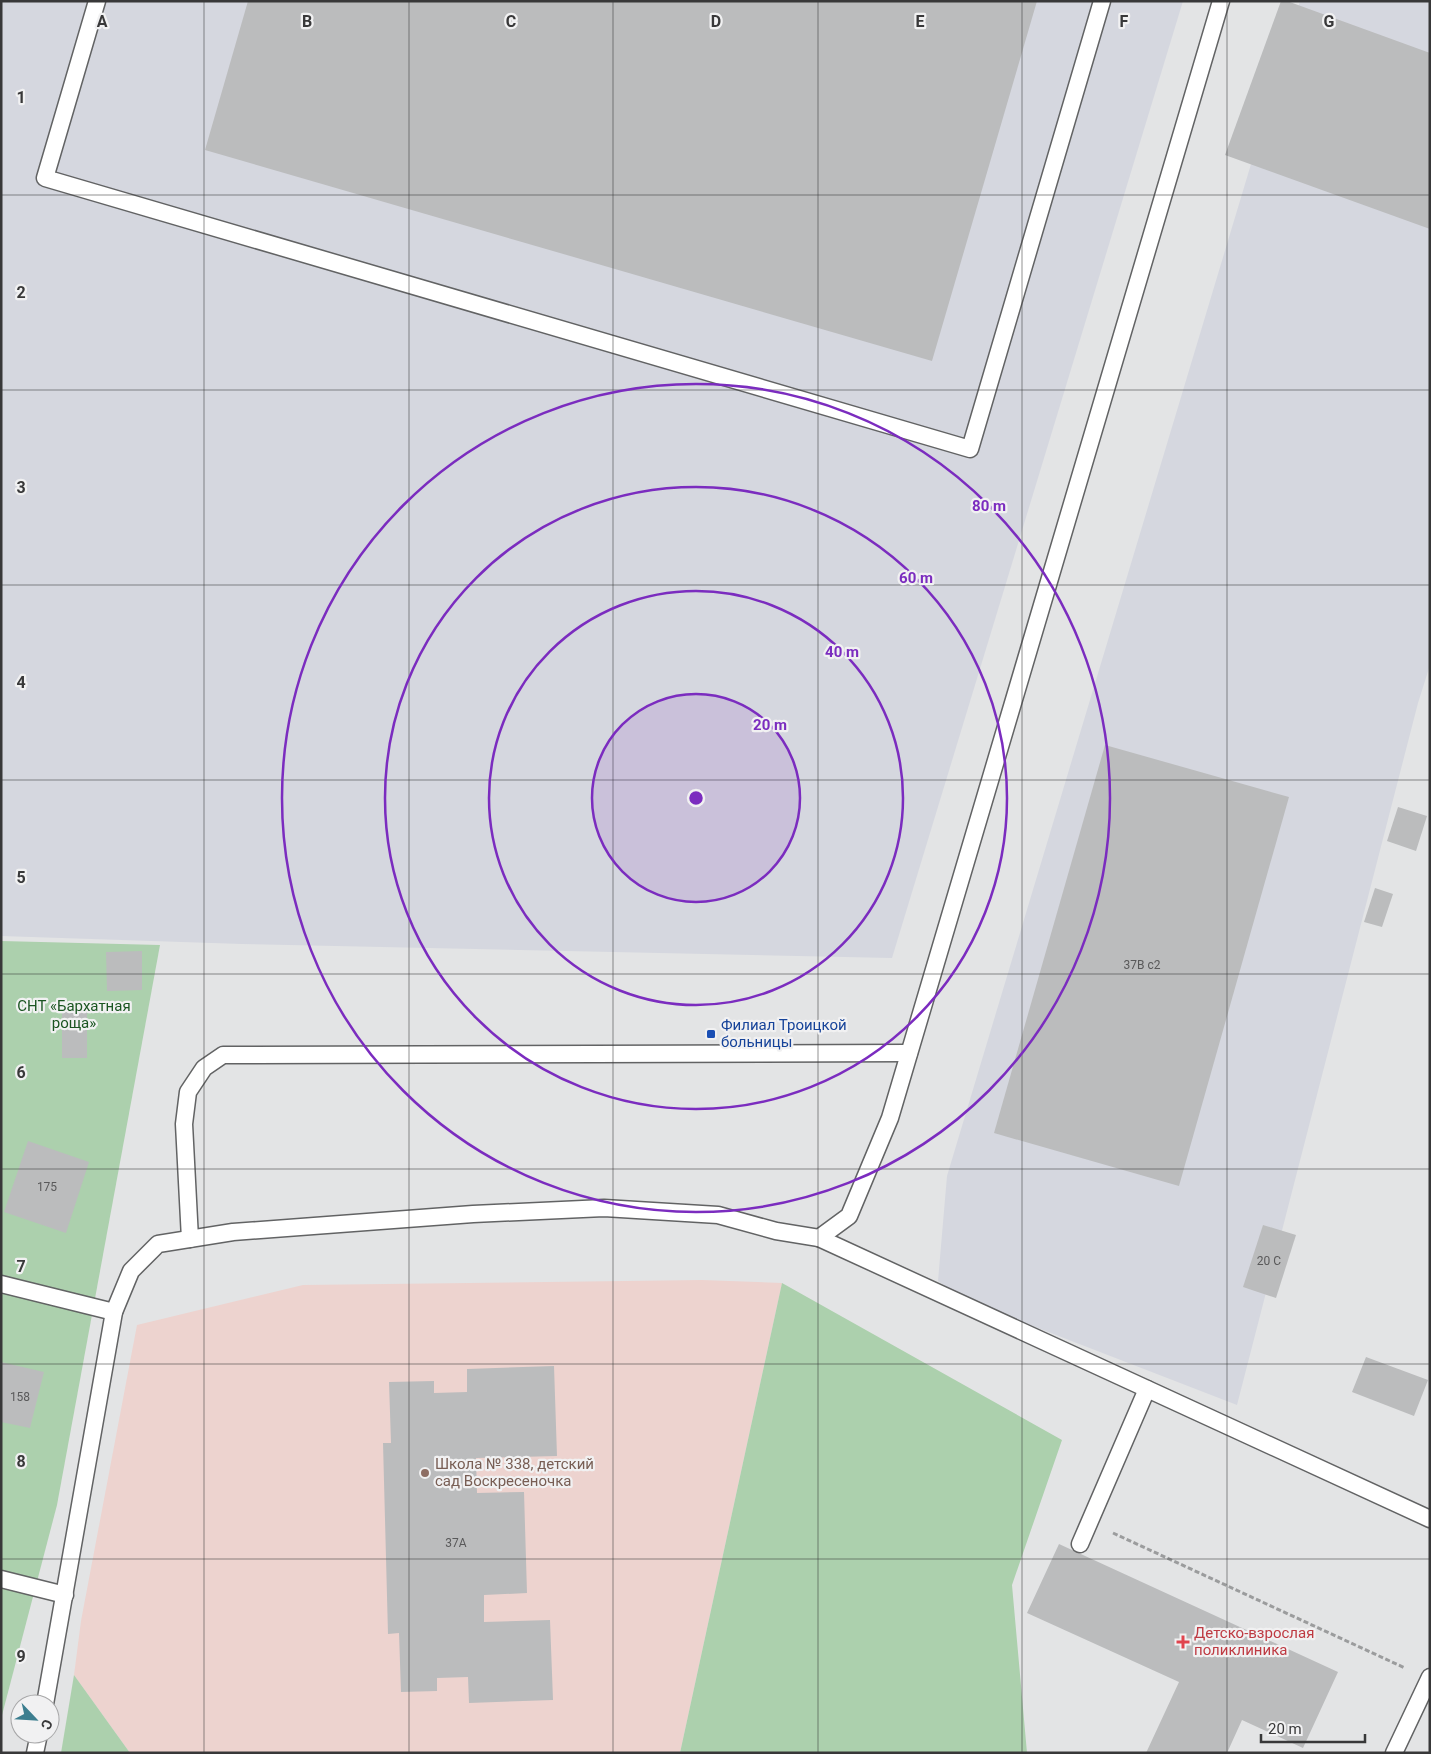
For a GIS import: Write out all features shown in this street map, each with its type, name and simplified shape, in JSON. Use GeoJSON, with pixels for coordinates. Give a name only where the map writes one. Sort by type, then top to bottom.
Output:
{"type":"FeatureCollection","features":[{"type":"Feature","properties":{"kind":"lane"},"geometry":{"type":"LineString","coordinates":[[97,1],[45,178],[970,449],[1102,1]]}},
{"type":"Feature","properties":{"kind":"lane"},"geometry":{"type":"LineString","coordinates":[[819,1238],[849,1216],[890,1118],[1221,1]]}},
{"type":"Feature","properties":{"kind":"lane"},"geometry":{"type":"LineString","coordinates":[[190,1239],[184,1124],[188,1092],[204,1068],[223,1055],[909,1052]]}},
{"type":"Feature","properties":{"kind":"lane"},"geometry":{"type":"LineString","coordinates":[[46,1694],[114,1312],[131,1271],[158,1244],[233,1232],[474,1214],[604,1208],[718,1214],[776,1231],[819,1238],[1430,1519]]}},
{"type":"Feature","properties":{"kind":"lane"},"geometry":{"type":"LineString","coordinates":[[1,1284],[114,1312]]}},
{"type":"Feature","properties":{"kind":"lane"},"geometry":{"type":"LineString","coordinates":[[1080,1544],[1147,1389]]}},
{"type":"Feature","properties":{"kind":"lane"},"geometry":{"type":"LineString","coordinates":[[1,1579],[65,1595]]}},
{"type":"Feature","properties":{"kind":"lane"},"geometry":{"type":"LineString","coordinates":[[1394,1753],[1430,1677]]}},
{"type":"Feature","properties":{"kind":"path"},"geometry":{"type":"LineString","coordinates":[[1106,1530],[1405,1668]]}},
{"type":"Feature","properties":{"kind":"shaded area"},"geometry":{"type":"Polygon","coordinates":[[[1,1],[1183,1],[892,958],[242,944],[1,936],[1,1]]]}},
{"type":"Feature","properties":{"kind":"shaded area"},"geometry":{"type":"Polygon","coordinates":[[[1300,1],[1430,1],[1430,665],[1418,703],[1237,1405],[963,1299],[938,1281],[947,1176],[1300,1]]]}},
{"type":"Feature","properties":{"kind":"shaded area","name":"Школа № 338, детский сад Воскресеночка"},"geometry":{"type":"Polygon","coordinates":[[[702,1280],[782,1283],[680,1753],[130,1753],[74,1675],[81,1621],[137,1325],[303,1285],[702,1280]]]}},
{"type":"Feature","properties":{"kind":"green space","name":"СНТ «Бархатная роща»"},"geometry":{"type":"Polygon","coordinates":[[[1,941],[160,945],[57,1505],[1,1719],[1,941]]]}},
{"type":"Feature","properties":{"kind":"green space"},"geometry":{"type":"Polygon","coordinates":[[[782,1283],[1062,1440],[1012,1585],[1027,1753],[680,1753],[782,1283]]]}},
{"type":"Feature","properties":{"kind":"green space"},"geometry":{"type":"Polygon","coordinates":[[[74,1675],[130,1753],[61,1753],[74,1675]]]}},
{"type":"Feature","properties":{"kind":"building"},"geometry":{"type":"Polygon","coordinates":[[[248,1],[1037,1],[932,361],[205,150],[248,1]]]}},
{"type":"Feature","properties":{"kind":"building"},"geometry":{"type":"Polygon","coordinates":[[[1281,1],[1287,1],[1430,53],[1430,229],[1225,155],[1281,1]]]}},
{"type":"Feature","properties":{"kind":"building"},"geometry":{"type":"Polygon","coordinates":[[[1105,745],[1289,797],[1179,1186],[994,1133],[1105,745]]]}},
{"type":"Feature","properties":{"kind":"building"},"geometry":{"type":"Polygon","coordinates":[[[1398,807],[1427,816],[1416,851],[1387,841],[1398,807]]]}},
{"type":"Feature","properties":{"kind":"building"},"geometry":{"type":"Polygon","coordinates":[[[1375,888],[1393,894],[1382,927],[1364,922],[1375,888]]]}},
{"type":"Feature","properties":{"kind":"building"},"geometry":{"type":"Polygon","coordinates":[[[142,951],[142,990],[107,991],[106,952],[142,951]]]}},
{"type":"Feature","properties":{"kind":"building"},"geometry":{"type":"Polygon","coordinates":[[[87,1002],[87,1058],[62,1058],[62,1003],[87,1002]]]}},
{"type":"Feature","properties":{"kind":"building"},"geometry":{"type":"Polygon","coordinates":[[[28,1141],[89,1162],[66,1233],[4,1212],[28,1141]]]}},
{"type":"Feature","properties":{"kind":"building"},"geometry":{"type":"Polygon","coordinates":[[[1263,1225],[1296,1235],[1276,1298],[1243,1287],[1263,1225]]]}},
{"type":"Feature","properties":{"kind":"building"},"geometry":{"type":"Polygon","coordinates":[[[1366,1357],[1428,1380],[1414,1416],[1352,1392],[1366,1357]]]}},
{"type":"Feature","properties":{"kind":"building"},"geometry":{"type":"Polygon","coordinates":[[[1,1362],[44,1372],[30,1428],[1,1422],[1,1362]]]}},
{"type":"Feature","properties":{"kind":"building"},"geometry":{"type":"Polygon","coordinates":[[[554,1366],[557,1456],[476,1458],[477,1493],[524,1492],[527,1593],[484,1595],[484,1622],[550,1620],[553,1700],[469,1703],[468,1677],[437,1678],[437,1691],[401,1692],[399,1633],[388,1634],[383,1443],[391,1443],[389,1382],[434,1381],[434,1393],[467,1392],[467,1369],[554,1366]]]}},
{"type":"Feature","properties":{"kind":"building","name":"Детско-взрослая поликлиника"},"geometry":{"type":"Polygon","coordinates":[[[1059,1544],[1338,1672],[1303,1748],[1242,1720],[1227,1753],[1146,1753],[1179,1682],[1027,1613],[1059,1544]]]}},
{"type":"Feature","properties":{"kind":"place","name":"Филиал Троицкой больницы"},"geometry":{"type":"Point","coordinates":[711,1034]}},
{"type":"Feature","properties":{"kind":"place","name":"Школа № 338, детский сад Воскресеночка"},"geometry":{"type":"Point","coordinates":[425,1473]}},
{"type":"Feature","properties":{"kind":"place","name":"Детско-взрослая поликлиника"},"geometry":{"type":"Point","coordinates":[1183,1642]}}]}
